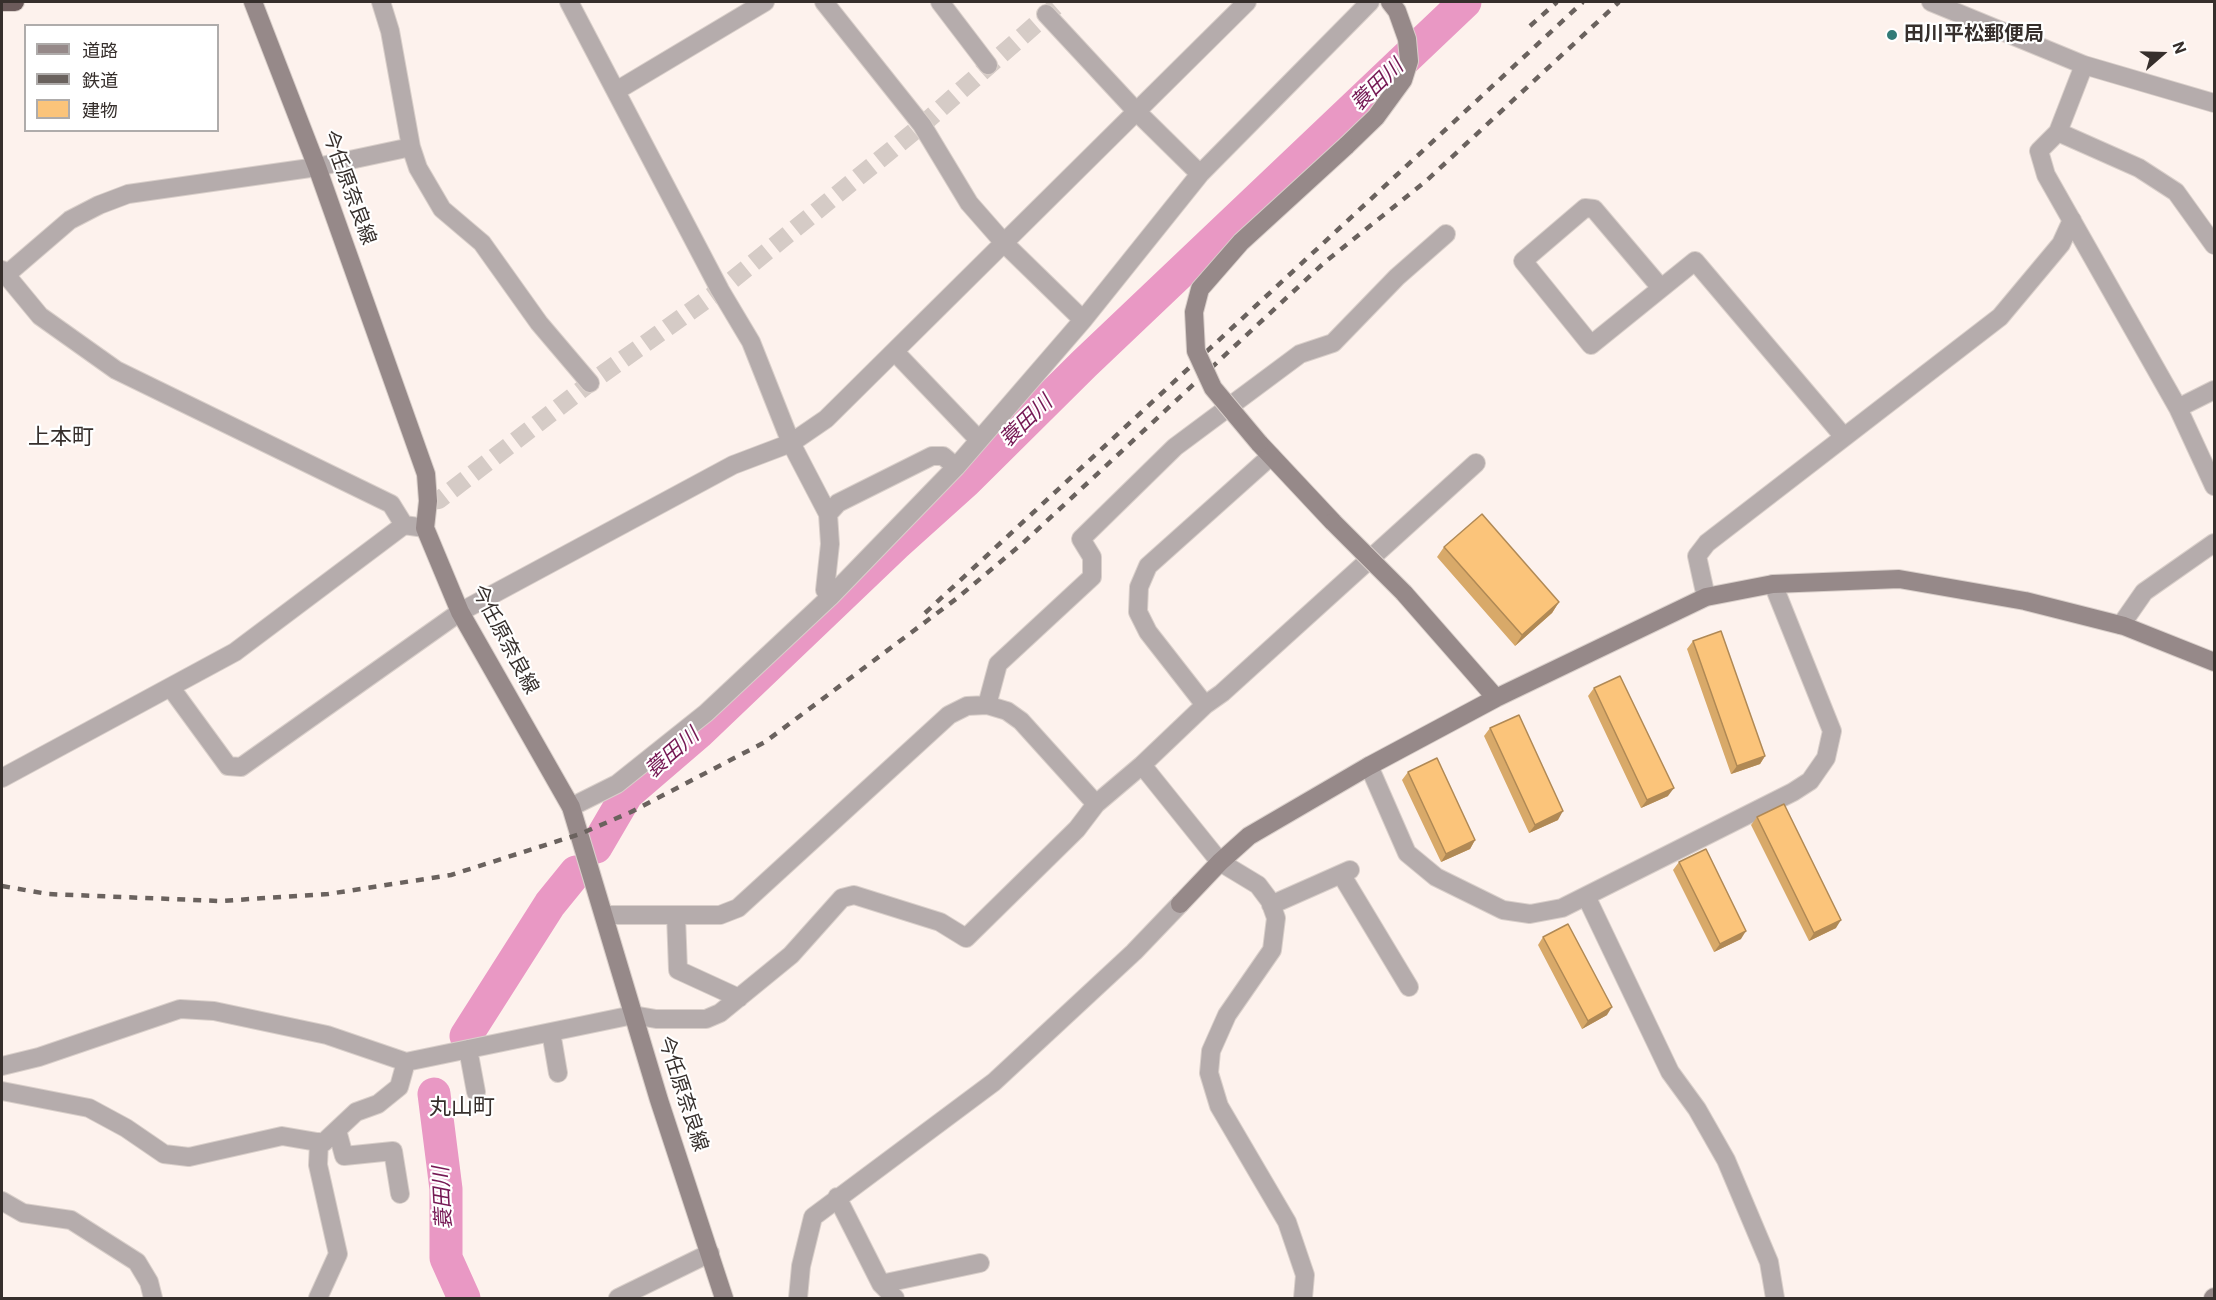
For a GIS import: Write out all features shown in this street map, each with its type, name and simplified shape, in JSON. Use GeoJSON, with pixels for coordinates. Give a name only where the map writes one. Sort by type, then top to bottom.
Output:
{"type":"FeatureCollection","features":[{"type":"Feature","properties":{"kind":"highway"},"geometry":{"type":"LineString","coordinates":[[2,2],[15,2]]}},
{"type":"Feature","properties":{"kind":"street","name":"今任原奈良線"},"geometry":{"type":"LineString","coordinates":[[253,2],[317,167],[426,474],[428,501],[425,528],[460,612],[571,807],[633,1015],[724,1299]]}},
{"type":"Feature","properties":{"kind":"street"},"geometry":{"type":"LineString","coordinates":[[381,2],[390,31],[411,147],[418,168],[442,209],[482,243],[539,323],[590,383]]}},
{"type":"Feature","properties":{"kind":"street"},"geometry":{"type":"LineString","coordinates":[[569,2],[720,290],[751,342],[791,443],[828,514],[830,544],[825,590],[830,597]]}},
{"type":"Feature","properties":{"kind":"street"},"geometry":{"type":"LineString","coordinates":[[616,91],[765,2]]}},
{"type":"Feature","properties":{"kind":"street"},"geometry":{"type":"LineString","coordinates":[[824,2],[922,125],[969,203],[1005,244],[1083,320]]}},
{"type":"Feature","properties":{"kind":"street"},"geometry":{"type":"LineString","coordinates":[[940,2],[988,65]]}},
{"type":"Feature","properties":{"kind":"street"},"geometry":{"type":"LineString","coordinates":[[171,688],[228,766],[241,767],[460,612],[733,465],[791,443],[826,419],[1005,244],[1246,2]]}},
{"type":"Feature","properties":{"kind":"street"},"geometry":{"type":"LineString","coordinates":[[571,807],[584,803],[617,784],[706,713],[830,597],[956,467],[1083,320],[1200,174],[1370,2]]}},
{"type":"Feature","properties":{"kind":"street"},"geometry":{"type":"LineString","coordinates":[[1931,2],[2084,65],[2214,103]]}},
{"type":"Feature","properties":{"kind":"street"},"geometry":{"type":"LineString","coordinates":[[1394,6],[1408,50],[1409,61],[1403,80],[1376,117],[1241,242],[1200,289],[1194,312],[1196,351],[1213,388],[1265,450],[1404,593],[1496,698]]}},
{"type":"Feature","properties":{"kind":"street"},"geometry":{"type":"LineString","coordinates":[[1046,14],[1136,111],[1200,174]]}},
{"type":"Feature","properties":{"kind":"street"},"geometry":{"type":"LineString","coordinates":[[2084,65],[2058,132],[2039,150],[2046,175],[2178,408],[2214,486]]}},
{"type":"Feature","properties":{"kind":"street"},"geometry":{"type":"LineString","coordinates":[[2058,132],[2139,168],[2176,192],[2214,245]]}},
{"type":"Feature","properties":{"kind":"street"},"geometry":{"type":"LineString","coordinates":[[404,525],[391,504],[116,370],[40,316],[4,273],[70,220],[99,205],[128,194],[317,167],[411,147]]}},
{"type":"Feature","properties":{"kind":"street"},"geometry":{"type":"LineString","coordinates":[[1661,288],[1594,209],[1585,208],[1523,261],[1591,345],[1695,261],[1844,437]]}},
{"type":"Feature","properties":{"kind":"street"},"geometry":{"type":"LineString","coordinates":[[1706,597],[1697,556],[1707,543],[2000,317],[2061,244],[2072,220]]}},
{"type":"Feature","properties":{"kind":"street"},"geometry":{"type":"LineString","coordinates":[[987,705],[998,664],[1092,577],[1092,557],[1081,539],[1175,447],[1300,354],[1333,343],[1397,277],[1446,234]]}},
{"type":"Feature","properties":{"kind":"street"},"geometry":{"type":"LineString","coordinates":[[895,352],[979,440]]}},
{"type":"Feature","properties":{"kind":"street"},"geometry":{"type":"LineString","coordinates":[[2178,408],[2214,390]]}},
{"type":"Feature","properties":{"kind":"street"},"geometry":{"type":"LineString","coordinates":[[1205,705],[1148,632],[1138,612],[1139,587],[1148,566],[1265,450]]}},
{"type":"Feature","properties":{"kind":"street"},"geometry":{"type":"LineString","coordinates":[[828,514],[838,503],[932,456],[943,456],[956,467]]}},
{"type":"Feature","properties":{"kind":"street"},"geometry":{"type":"LineString","coordinates":[[2,1066],[39,1057],[180,1009],[214,1011],[327,1035],[406,1062],[633,1015],[656,1019],[706,1019],[720,1013],[791,955],[842,898],[854,895],[940,922],[966,938],[1077,829],[1096,804],[1476,463]]}},
{"type":"Feature","properties":{"kind":"street"},"geometry":{"type":"LineString","coordinates":[[2,778],[235,652],[404,525],[425,528]]}},
{"type":"Feature","properties":{"kind":"street"},"geometry":{"type":"LineString","coordinates":[[2121,625],[2144,592],[2214,543]]}},
{"type":"Feature","properties":{"kind":"street"},"geometry":{"type":"LineString","coordinates":[[798,1299],[802,1258],[813,1217],[994,1082],[1134,952],[1220,862],[1249,836],[1369,766],[1496,698],[1706,597],[1773,584],[1899,579],[2025,601],[2121,625],[2214,662]]}},
{"type":"Feature","properties":{"kind":"street"},"geometry":{"type":"LineString","coordinates":[[1369,766],[1407,853],[1436,878],[1503,910],[1530,914],[1562,908],[1793,792],[1810,781],[1826,758],[1832,731],[1773,584]]}},
{"type":"Feature","properties":{"kind":"street"},"geometry":{"type":"LineString","coordinates":[[604,915],[720,915],[738,908],[949,715],[967,706],[987,705],[1007,711],[1021,721],[1096,804]]}},
{"type":"Feature","properties":{"kind":"street"},"geometry":{"type":"LineString","coordinates":[[1142,765],[1220,862],[1258,885],[1271,905],[1276,918],[1272,950],[1227,1015],[1211,1051],[1209,1073],[1219,1106],[1287,1222],[1305,1275],[1303,1299]]}},
{"type":"Feature","properties":{"kind":"street"},"geometry":{"type":"LineString","coordinates":[[1271,905],[1346,872],[1409,987]]}},
{"type":"Feature","properties":{"kind":"street"},"geometry":{"type":"LineString","coordinates":[[1586,896],[1670,1072],[1697,1108],[1726,1160],[1769,1262],[1775,1299]]}},
{"type":"Feature","properties":{"kind":"street"},"geometry":{"type":"LineString","coordinates":[[676,915],[678,969],[739,998]]}},
{"type":"Feature","properties":{"kind":"street"},"geometry":{"type":"LineString","coordinates":[[551,1032],[558,1073]]}},
{"type":"Feature","properties":{"kind":"street"},"geometry":{"type":"LineString","coordinates":[[468,1049],[476,1092]]}},
{"type":"Feature","properties":{"kind":"street"},"geometry":{"type":"LineString","coordinates":[[2,1090],[89,1108],[126,1128],[164,1154],[189,1157],[282,1136],[323,1143],[356,1112],[378,1104],[399,1087],[406,1062]]}},
{"type":"Feature","properties":{"kind":"street"},"geometry":{"type":"LineString","coordinates":[[337,1130],[344,1156],[393,1151],[400,1194]]}},
{"type":"Feature","properties":{"kind":"street"},"geometry":{"type":"LineString","coordinates":[[318,1299],[338,1254],[318,1165],[319,1142]]}},
{"type":"Feature","properties":{"kind":"street"},"geometry":{"type":"LineString","coordinates":[[837,1197],[881,1284],[895,1299]]}},
{"type":"Feature","properties":{"kind":"street"},"geometry":{"type":"LineString","coordinates":[[2,1201],[23,1213],[72,1220],[136,1262],[149,1282],[153,1299]]}},
{"type":"Feature","properties":{"kind":"street"},"geometry":{"type":"LineString","coordinates":[[618,1299],[710,1253]]}},
{"type":"Feature","properties":{"kind":"street"},"geometry":{"type":"LineString","coordinates":[[881,1284],[980,1263]]}},
{"type":"Feature","properties":{"kind":"building"},"geometry":{"type":"Polygon","coordinates":[[[1482,514],[1559,602],[1522,635],[1444,547],[1482,514]]]}},
{"type":"Feature","properties":{"kind":"building"},"geometry":{"type":"Polygon","coordinates":[[[1721,631],[1765,756],[1737,766],[1693,641],[1721,631]]]}},
{"type":"Feature","properties":{"kind":"building"},"geometry":{"type":"Polygon","coordinates":[[[1620,676],[1674,788],[1647,800],[1594,688],[1620,676]]]}},
{"type":"Feature","properties":{"kind":"building"},"geometry":{"type":"Polygon","coordinates":[[[1519,715],[1563,811],[1535,825],[1490,728],[1519,715]]]}},
{"type":"Feature","properties":{"kind":"building"},"geometry":{"type":"Polygon","coordinates":[[[1437,758],[1475,840],[1446,854],[1408,772],[1437,758]]]}},
{"type":"Feature","properties":{"kind":"building"},"geometry":{"type":"Polygon","coordinates":[[[1784,804],[1841,920],[1814,933],[1757,817],[1784,804]]]}},
{"type":"Feature","properties":{"kind":"building"},"geometry":{"type":"Polygon","coordinates":[[[1706,849],[1746,931],[1720,944],[1679,862],[1706,849]]]}},
{"type":"Feature","properties":{"kind":"building"},"geometry":{"type":"Polygon","coordinates":[[[1568,924],[1612,1007],[1588,1021],[1543,937],[1568,924]]]}},
{"type":"Feature","properties":{"kind":"waterway","name":"蓑田川"},"geometry":{"type":"LineString","coordinates":[[596,847],[627,794],[698,733],[895,545],[965,482],[1084,364],[1465,2]]}},
{"type":"Feature","properties":{"kind":"waterway","name":"蓑田川"},"geometry":{"type":"LineString","coordinates":[[466,1036],[550,904],[576,872]]}},
{"type":"Feature","properties":{"kind":"waterway","name":"蓑田川"},"geometry":{"type":"LineString","coordinates":[[434,1094],[446,1189],[446,1258],[464,1298]]}},
{"type":"Feature","properties":{"kind":"tunnel"},"geometry":{"type":"LineString","coordinates":[[428,501],[439,500],[590,383],[720,290],[922,125],[1061,2]]}},
{"type":"Feature","properties":{"kind":"railway"},"geometry":{"type":"LineString","coordinates":[[1530,26],[1557,2]]}},
{"type":"Feature","properties":{"kind":"railway"},"geometry":{"type":"LineString","coordinates":[[925,613],[1583,2]]}},
{"type":"Feature","properties":{"kind":"railway"},"geometry":{"type":"LineString","coordinates":[[2,886],[48,894],[220,901],[328,894],[451,875],[580,834],[631,812],[765,742],[956,599],[1023,543],[1325,262],[1426,181],[1619,2]]}},
{"type":"Feature","properties":{"kind":"place","name":"田川平松郵便局"},"geometry":{"type":"Point","coordinates":[1892,35]}},
{"type":"Feature","properties":{"kind":"district","name":"上本町"},"geometry":{"type":"Point","coordinates":[61,438]}},
{"type":"Feature","properties":{"kind":"district","name":"丸山町"},"geometry":{"type":"Point","coordinates":[462,1108]}}]}
